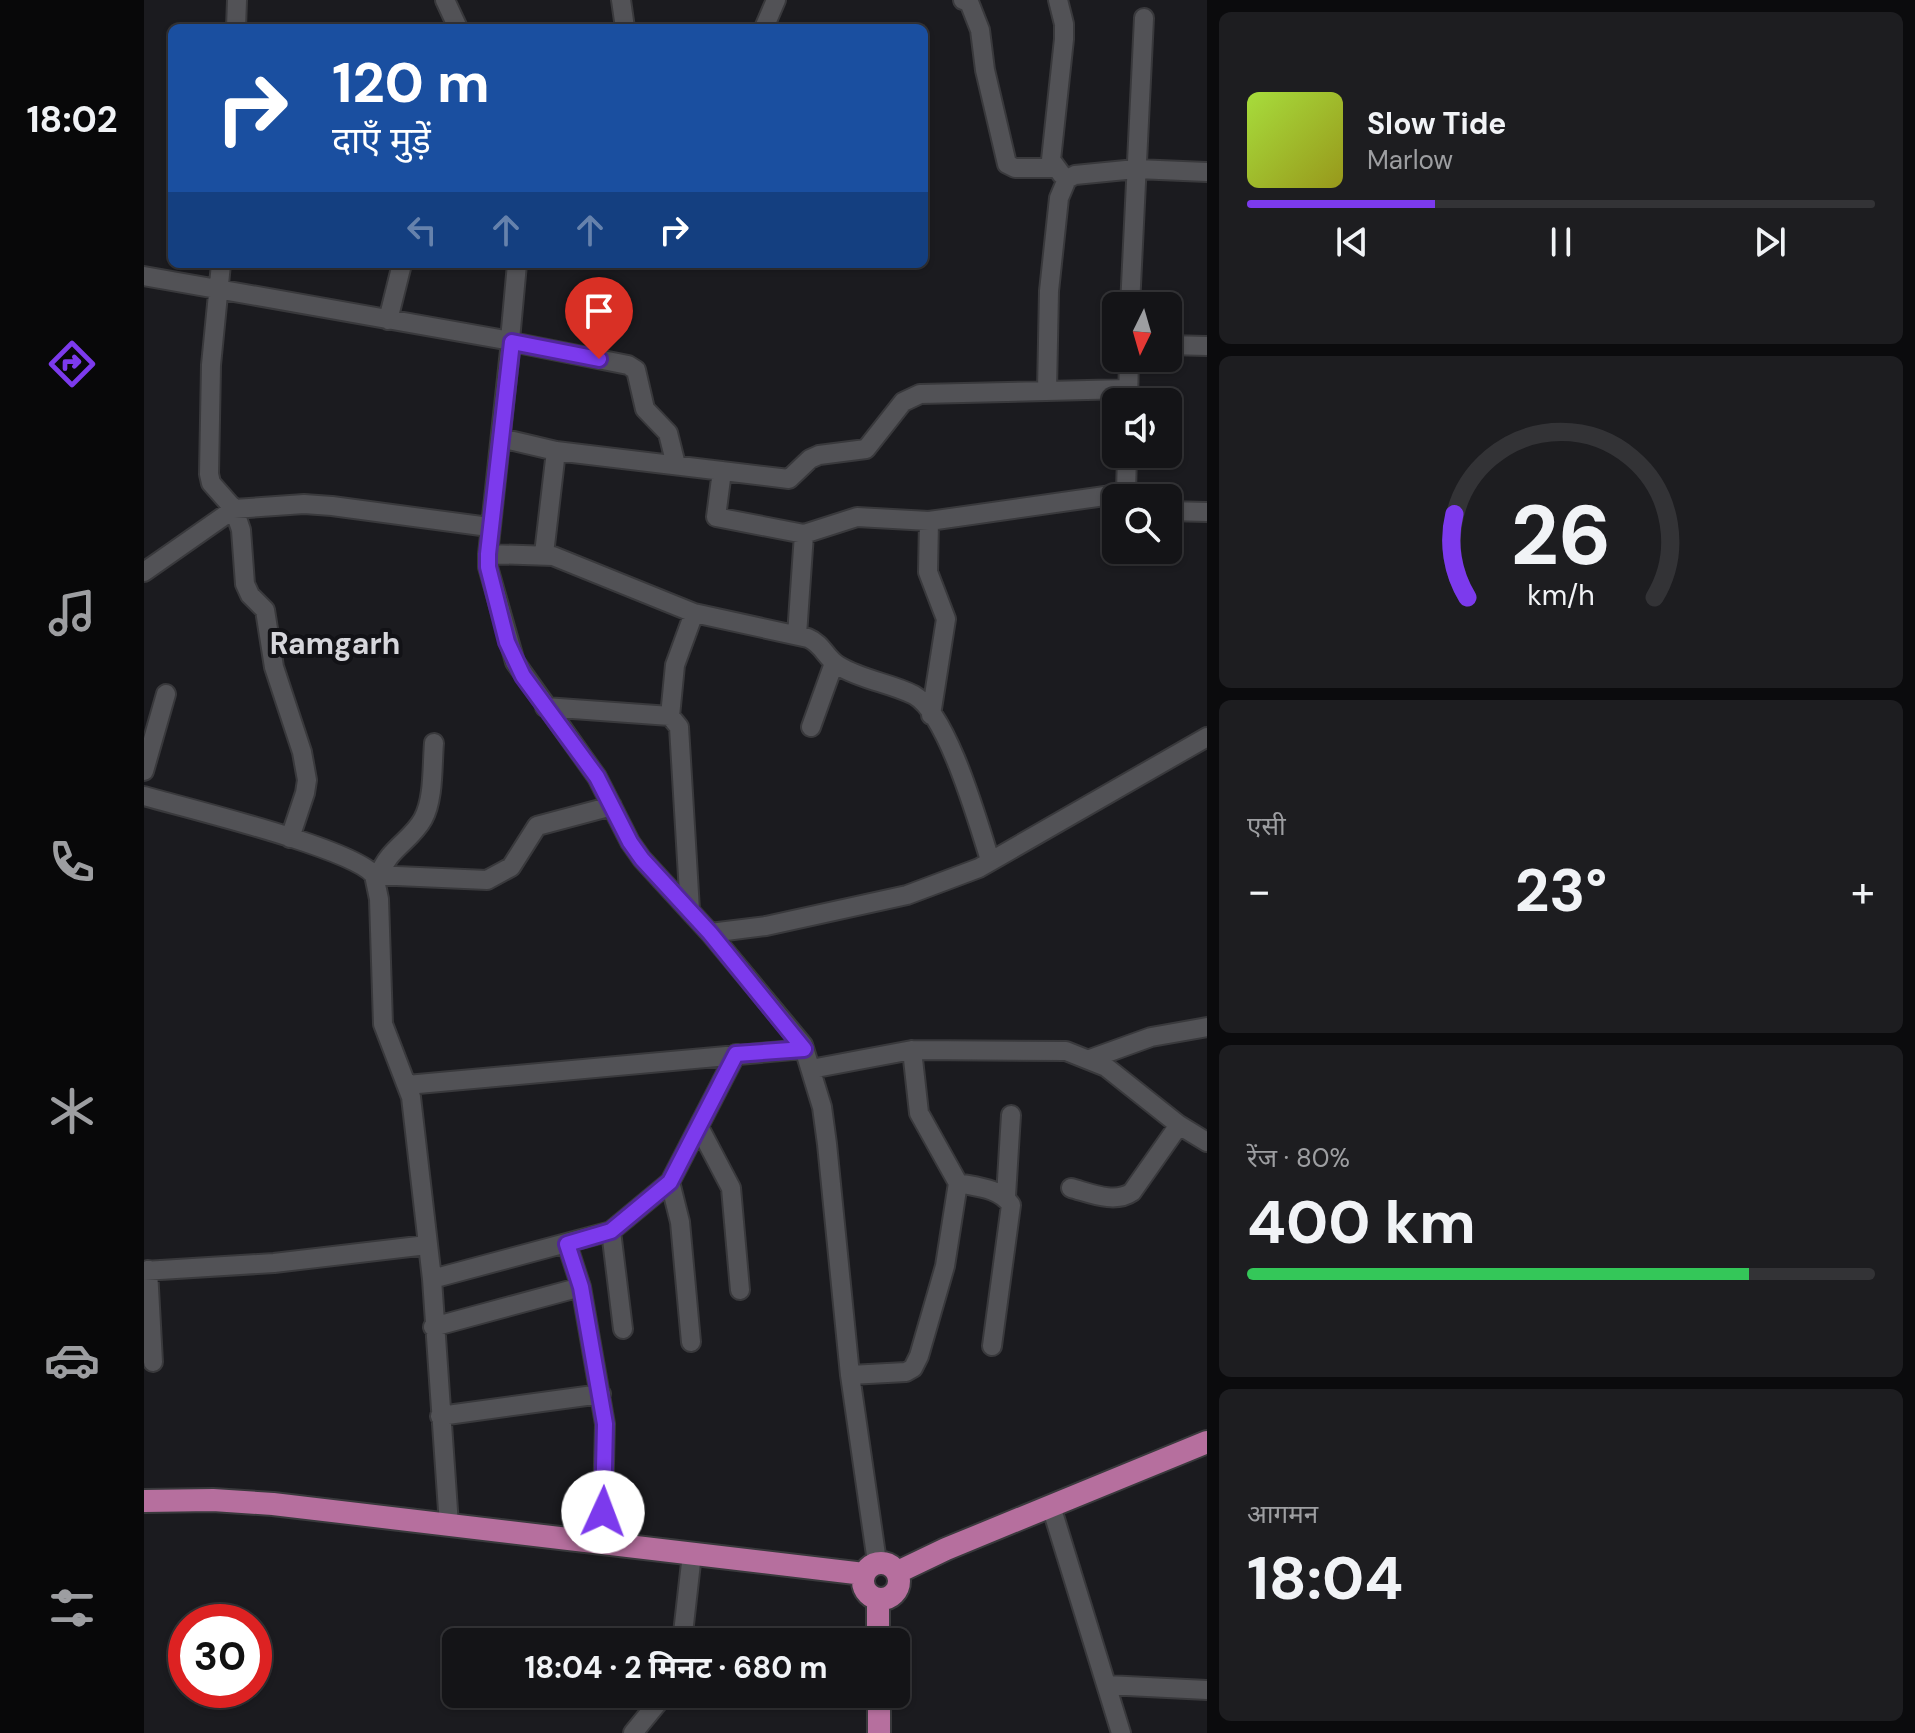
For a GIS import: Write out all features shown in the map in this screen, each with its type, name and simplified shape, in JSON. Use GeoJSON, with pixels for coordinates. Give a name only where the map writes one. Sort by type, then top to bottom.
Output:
{"type":"FeatureCollection","features":[{"type":"Feature","properties":{"kind":"main road"},"geometry":{"type":"LineString","coordinates":[[898,1572],[1207,1442]]}},
{"type":"Feature","properties":{"kind":"main road"},"geometry":{"type":"LineString","coordinates":[[144,1501],[258,1503],[692,1554],[870,1568],[885,1562],[898,1572]]}},
{"type":"Feature","properties":{"kind":"main road"},"geometry":{"type":"LineString","coordinates":[[870,1568],[865,1590],[878,1599],[894,1595],[898,1588],[898,1572]]}},
{"type":"Feature","properties":{"kind":"main road"},"geometry":{"type":"LineString","coordinates":[[878,1599],[878,1628]]}},
{"type":"Feature","properties":{"kind":"main road"},"geometry":{"type":"LineString","coordinates":[[879,1708],[879,1733]]}},
{"type":"Feature","properties":{"kind":"street"},"geometry":{"type":"LineString","coordinates":[[236,24],[237,0]]}},
{"type":"Feature","properties":{"kind":"street"},"geometry":{"type":"LineString","coordinates":[[445,0],[456,24]]}},
{"type":"Feature","properties":{"kind":"street"},"geometry":{"type":"LineString","coordinates":[[621,0],[624,24]]}},
{"type":"Feature","properties":{"kind":"street"},"geometry":{"type":"LineString","coordinates":[[766,24],[776,0]]}},
{"type":"Feature","properties":{"kind":"street"},"geometry":{"type":"LineString","coordinates":[[1047,390],[1052,261],[1061,174],[1051,152],[1064,24],[1058,0]]}},
{"type":"Feature","properties":{"kind":"street"},"geometry":{"type":"LineString","coordinates":[[968,1],[980,30],[985,70],[1007,164],[1015,168],[1075,175],[1136,169],[1207,172]]}},
{"type":"Feature","properties":{"kind":"street"},"geometry":{"type":"LineString","coordinates":[[1131,292],[1144,18]]}},
{"type":"Feature","properties":{"kind":"street"},"geometry":{"type":"LineString","coordinates":[[221,268],[211,365],[209,474],[211,483],[234,509],[243,539],[245,584],[250,595],[265,610],[274,667],[302,752],[307,780],[290,838]]}},
{"type":"Feature","properties":{"kind":"street"},"geometry":{"type":"LineString","coordinates":[[388,320],[401,268]]}},
{"type":"Feature","properties":{"kind":"street"},"geometry":{"type":"LineString","coordinates":[[517,268],[488,554],[488,567],[507,642],[523,676],[597,777],[642,859],[714,937],[804,1047],[822,1107],[827,1144],[870,1568]]}},
{"type":"Feature","properties":{"kind":"street"},"geometry":{"type":"LineString","coordinates":[[144,276],[511,341],[628,365],[636,370],[645,409],[668,433],[676,465]]}},
{"type":"Feature","properties":{"kind":"street"},"geometry":{"type":"LineString","coordinates":[[1182,345],[1207,346]]}},
{"type":"Feature","properties":{"kind":"street"},"geometry":{"type":"LineString","coordinates":[[501,438],[556,451],[789,479],[810,459],[819,455],[866,449],[903,402],[920,394],[1047,390],[1102,394]]}},
{"type":"Feature","properties":{"kind":"street"},"geometry":{"type":"LineString","coordinates":[[544,554],[556,451]]}},
{"type":"Feature","properties":{"kind":"street"},"geometry":{"type":"LineString","coordinates":[[722,471],[716,517],[804,534],[857,517],[929,521],[1102,498]]}},
{"type":"Feature","properties":{"kind":"street"},"geometry":{"type":"LineString","coordinates":[[144,572],[234,509],[304,504],[489,527]]}},
{"type":"Feature","properties":{"kind":"street"},"geometry":{"type":"LineString","coordinates":[[1182,511],[1207,512]]}},
{"type":"Feature","properties":{"kind":"street"},"geometry":{"type":"LineString","coordinates":[[929,521],[928,572],[946,619],[931,715]]}},
{"type":"Feature","properties":{"kind":"street"},"geometry":{"type":"LineString","coordinates":[[797,635],[804,534]]}},
{"type":"Feature","properties":{"kind":"street"},"geometry":{"type":"LineString","coordinates":[[488,554],[544,554],[694,613],[816,641],[834,663],[914,696],[931,715],[960,770],[990,860]]}},
{"type":"Feature","properties":{"kind":"street"},"geometry":{"type":"LineString","coordinates":[[690,910],[681,738],[679,727],[670,716],[675,665],[694,613]]}},
{"type":"Feature","properties":{"kind":"street"},"geometry":{"type":"LineString","coordinates":[[811,727],[834,663]]}},
{"type":"Feature","properties":{"kind":"street"},"geometry":{"type":"LineString","coordinates":[[144,771],[166,694]]}},
{"type":"Feature","properties":{"kind":"street"},"geometry":{"type":"LineString","coordinates":[[545,707],[670,716]]}},
{"type":"Feature","properties":{"kind":"street"},"geometry":{"type":"LineString","coordinates":[[714,937],[907,895],[979,868],[1207,737]]}},
{"type":"Feature","properties":{"kind":"street"},"geometry":{"type":"LineString","coordinates":[[434,743],[427,809],[422,822],[394,848],[377,875],[383,1024],[407,1085],[432,1279],[449,1525]]}},
{"type":"Feature","properties":{"kind":"street"},"geometry":{"type":"LineString","coordinates":[[144,796],[290,838],[359,863],[377,875],[487,880],[511,867],[537,826],[612,806]]}},
{"type":"Feature","properties":{"kind":"street"},"geometry":{"type":"LineString","coordinates":[[1090,1059],[1151,1037],[1207,1027]]}},
{"type":"Feature","properties":{"kind":"street"},"geometry":{"type":"LineString","coordinates":[[407,1085],[804,1047]]}},
{"type":"Feature","properties":{"kind":"street"},"geometry":{"type":"LineString","coordinates":[[811,1069],[912,1050],[1046,1049],[1090,1059],[1106,1067],[1179,1125],[1207,1142]]}},
{"type":"Feature","properties":{"kind":"street"},"geometry":{"type":"LineString","coordinates":[[850,1375],[906,1372],[913,1368],[943,1275],[958,1183],[956,1173],[919,1113],[912,1050]]}},
{"type":"Feature","properties":{"kind":"street"},"geometry":{"type":"LineString","coordinates":[[432,1279],[611,1231],[670,1182],[736,1054]]}},
{"type":"Feature","properties":{"kind":"street"},"geometry":{"type":"LineString","coordinates":[[992,1346],[1012,1211],[1006,1196],[1011,1115]]}},
{"type":"Feature","properties":{"kind":"street"},"geometry":{"type":"LineString","coordinates":[[1071,1188],[1112,1198],[1125,1197],[1132,1192],[1179,1125]]}},
{"type":"Feature","properties":{"kind":"street"},"geometry":{"type":"LineString","coordinates":[[699,1127],[731,1188],[740,1290]]}},
{"type":"Feature","properties":{"kind":"street"},"geometry":{"type":"LineString","coordinates":[[670,1182],[680,1222],[691,1342]]}},
{"type":"Feature","properties":{"kind":"street"},"geometry":{"type":"LineString","coordinates":[[958,1183],[1006,1196]]}},
{"type":"Feature","properties":{"kind":"street"},"geometry":{"type":"LineString","coordinates":[[611,1231],[623,1329]]}},
{"type":"Feature","properties":{"kind":"street"},"geometry":{"type":"LineString","coordinates":[[567,1244],[581,1287],[605,1424],[602,1543]]}},
{"type":"Feature","properties":{"kind":"street"},"geometry":{"type":"LineString","coordinates":[[153,1362],[146,1270],[274,1263],[427,1245]]}},
{"type":"Feature","properties":{"kind":"street"},"geometry":{"type":"LineString","coordinates":[[433,1327],[581,1287]]}},
{"type":"Feature","properties":{"kind":"street"},"geometry":{"type":"LineString","coordinates":[[440,1416],[601,1394]]}},
{"type":"Feature","properties":{"kind":"street"},"geometry":{"type":"LineString","coordinates":[[1051,1506],[1121,1733]]}},
{"type":"Feature","properties":{"kind":"street"},"geometry":{"type":"LineString","coordinates":[[684,1628],[692,1554]]}},
{"type":"Feature","properties":{"kind":"street"},"geometry":{"type":"LineString","coordinates":[[1107,1685],[1207,1690]]}},
{"type":"Feature","properties":{"kind":"street"},"geometry":{"type":"LineString","coordinates":[[633,1733],[654,1708]]}},
{"type":"Feature","properties":{"kind":"district","name":"Ramgarh"},"geometry":{"type":"Point","coordinates":[335,643]}},
{"type":"Feature","properties":{"kind":"route"},"geometry":{"type":"LineString","coordinates":[[599,359],[512,342],[488,554],[488,567],[507,642],[523,676],[597,777],[642,859],[710,933],[804,1049],[736,1054],[670,1182],[611,1231],[567,1244],[581,1287],[601,1394],[605,1424],[603,1512]]}}]}
